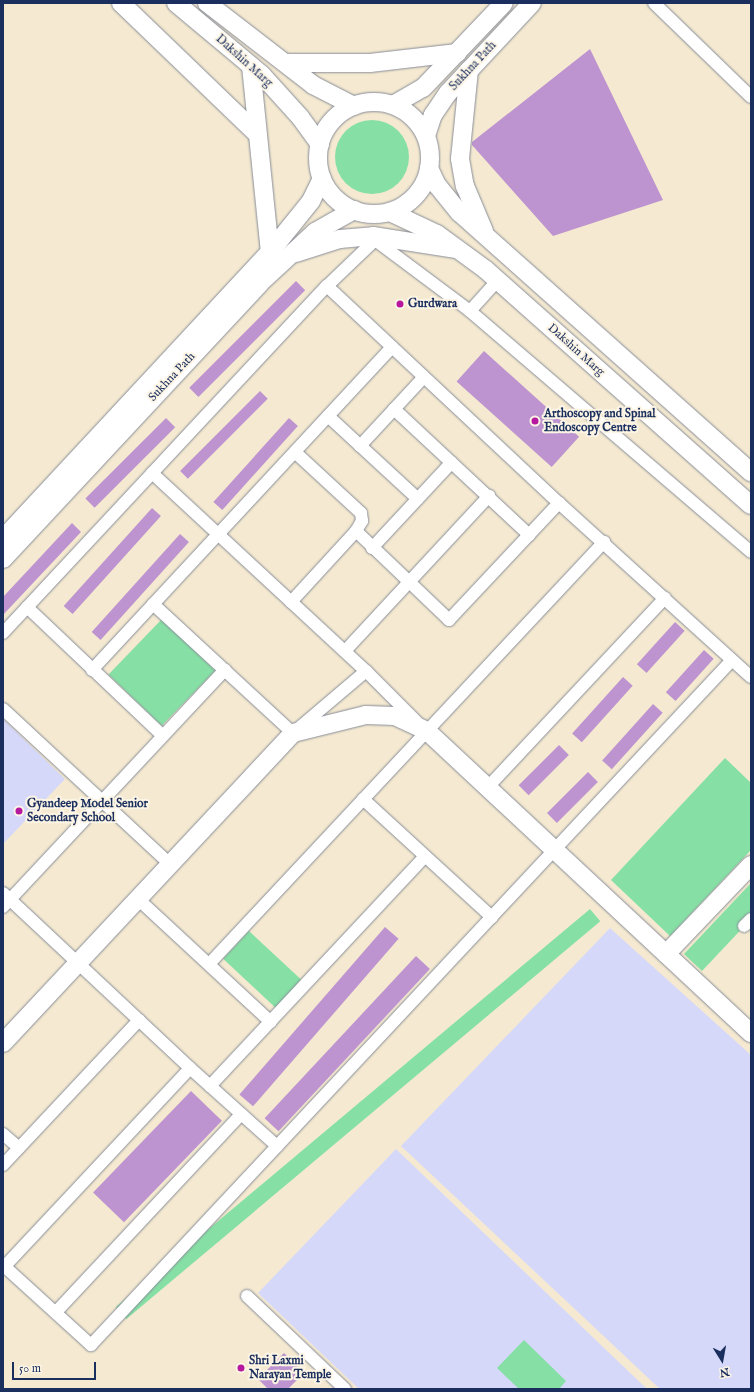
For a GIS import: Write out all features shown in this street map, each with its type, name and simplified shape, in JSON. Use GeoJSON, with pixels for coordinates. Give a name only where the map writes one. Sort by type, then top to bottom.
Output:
{"type":"FeatureCollection","features":[{"type":"Feature","properties":{"kind":"main road"},"geometry":{"type":"LineString","coordinates":[[121,3],[257,134]]}},
{"type":"Feature","properties":{"kind":"main road","name":"Dakshin Marg"},"geometry":{"type":"LineString","coordinates":[[176,3],[251,66],[300,117],[320,146]]}},
{"type":"Feature","properties":{"kind":"main road","name":"Dakshin Marg"},"geometry":{"type":"LineString","coordinates":[[207,3],[313,85],[354,106]]}},
{"type":"Feature","properties":{"kind":"main road"},"geometry":{"type":"LineString","coordinates":[[231,3],[238,27]]}},
{"type":"Feature","properties":{"kind":"main road","name":"Sukhna Path"},"geometry":{"type":"LineString","coordinates":[[393,105],[424,88],[504,3]]}},
{"type":"Feature","properties":{"kind":"main road","name":"Sukhna Path"},"geometry":{"type":"LineString","coordinates":[[426,136],[440,104],[469,70],[532,3]]}},
{"type":"Feature","properties":{"kind":"main road"},"geometry":{"type":"LineString","coordinates":[[285,63],[370,63],[457,53]]}},
{"type":"Feature","properties":{"kind":"main road"},"geometry":{"type":"LineString","coordinates":[[251,66],[270,252]]}},
{"type":"Feature","properties":{"kind":"main road"},"geometry":{"type":"LineString","coordinates":[[469,70],[460,159],[465,186],[487,237]]}},
{"type":"Feature","properties":{"kind":"main road"},"geometry":{"type":"LineString","coordinates":[[377,102],[393,105],[420,125],[426,136],[429,168],[421,189],[410,201],[390,212],[369,213],[354,210],[331,193],[322,178],[318,157],[320,146],[327,128],[338,116],[354,106],[377,102]]}},
{"type":"Feature","properties":{"kind":"main road","name":"Dakshin Marg"},"geometry":{"type":"LineString","coordinates":[[429,168],[437,186],[460,213],[751,472]]}},
{"type":"Feature","properties":{"kind":"main road","name":"Sukhna Path"},"geometry":{"type":"LineString","coordinates":[[3,539],[270,252],[311,201],[322,178]]}},
{"type":"Feature","properties":{"kind":"main road","name":"Sukhna Path"},"geometry":{"type":"LineString","coordinates":[[3,559],[260,283],[315,232],[354,210]]}},
{"type":"Feature","properties":{"kind":"main road","name":"Dakshin Marg"},"geometry":{"type":"LineString","coordinates":[[390,212],[438,234],[498,280],[751,505]]}},
{"type":"Feature","properties":{"kind":"main road"},"geometry":{"type":"LineString","coordinates":[[291,255],[340,239],[373,236],[460,250]]}},
{"type":"Feature","properties":{"kind":"main road"},"geometry":{"type":"LineString","coordinates":[[3,1043],[293,733],[366,715],[395,716],[425,729],[751,1033]]}},
{"type":"Feature","properties":{"kind":"main road"},"geometry":{"type":"LineString","coordinates":[[666,954],[751,865]]}},
{"type":"Feature","properties":{"kind":"street"},"geometry":{"type":"LineString","coordinates":[[654,3],[751,97]]}},
{"type":"Feature","properties":{"kind":"street"},"geometry":{"type":"LineString","coordinates":[[3,633],[327,286],[375,240],[470,311],[751,552]]}},
{"type":"Feature","properties":{"kind":"street"},"geometry":{"type":"LineString","coordinates":[[470,311],[498,280]]}},
{"type":"Feature","properties":{"kind":"street"},"geometry":{"type":"LineString","coordinates":[[327,286],[392,348],[751,677]]}},
{"type":"Feature","properties":{"kind":"street"},"geometry":{"type":"LineString","coordinates":[[92,670],[392,348]]}},
{"type":"Feature","properties":{"kind":"street"},"geometry":{"type":"LineString","coordinates":[[360,446],[424,377]]}},
{"type":"Feature","properties":{"kind":"street"},"geometry":{"type":"LineString","coordinates":[[394,409],[489,496],[529,535]]}},
{"type":"Feature","properties":{"kind":"street"},"geometry":{"type":"LineString","coordinates":[[328,416],[418,499]]}},
{"type":"Feature","properties":{"kind":"street"},"geometry":{"type":"LineString","coordinates":[[291,602],[356,531],[362,521],[361,513],[295,452]]}},
{"type":"Feature","properties":{"kind":"street"},"geometry":{"type":"LineString","coordinates":[[372,548],[452,462]]}},
{"type":"Feature","properties":{"kind":"street"},"geometry":{"type":"LineString","coordinates":[[152,473],[345,651],[425,729]]}},
{"type":"Feature","properties":{"kind":"street"},"geometry":{"type":"LineString","coordinates":[[345,651],[489,496]]}},
{"type":"Feature","properties":{"kind":"street"},"geometry":{"type":"LineString","coordinates":[[356,531],[372,548],[449,620],[559,502]]}},
{"type":"Feature","properties":{"kind":"street"},"geometry":{"type":"LineString","coordinates":[[210,963],[363,799],[425,729],[604,542]]}},
{"type":"Feature","properties":{"kind":"street"},"geometry":{"type":"LineString","coordinates":[[488,787],[665,598]]}},
{"type":"Feature","properties":{"kind":"street"},"geometry":{"type":"LineString","coordinates":[[153,604],[293,733],[366,671]]}},
{"type":"Feature","properties":{"kind":"street"},"geometry":{"type":"LineString","coordinates":[[27,607],[162,736]]}},
{"type":"Feature","properties":{"kind":"street"},"geometry":{"type":"LineString","coordinates":[[190,1068],[4,1266],[91,1345],[732,660]]}},
{"type":"Feature","properties":{"kind":"street"},"geometry":{"type":"LineString","coordinates":[[225,670],[102,801],[5,900],[78,963],[190,1068],[277,1146]]}},
{"type":"Feature","properties":{"kind":"street"},"geometry":{"type":"LineString","coordinates":[[3,709],[170,864]]}},
{"type":"Feature","properties":{"kind":"street"},"geometry":{"type":"LineString","coordinates":[[363,799],[424,857],[492,917]]}},
{"type":"Feature","properties":{"kind":"street"},"geometry":{"type":"LineString","coordinates":[[210,1086],[424,857]]}},
{"type":"Feature","properties":{"kind":"street"},"geometry":{"type":"LineString","coordinates":[[138,898],[210,963],[270,1022]]}},
{"type":"Feature","properties":{"kind":"street"},"geometry":{"type":"LineString","coordinates":[[3,1165],[139,1020]]}},
{"type":"Feature","properties":{"kind":"street"},"geometry":{"type":"LineString","coordinates":[[56,1312],[241,1114]]}},
{"type":"Feature","properties":{"kind":"street"},"geometry":{"type":"LineString","coordinates":[[3,1134],[19,1148]]}},
{"type":"Feature","properties":{"kind":"street"},"geometry":{"type":"LineString","coordinates":[[247,1296],[345,1389]]}},
{"type":"Feature","properties":{"kind":"shaded area","name":"Gyandeep Model Senior Secondary School"},"geometry":{"type":"Polygon","coordinates":[[[3,719],[65,779],[3,844],[3,719]]]}},
{"type":"Feature","properties":{"kind":"shaded area"},"geometry":{"type":"Polygon","coordinates":[[[610,928],[751,1055],[751,1389],[660,1389],[401,1146],[610,928]]]}},
{"type":"Feature","properties":{"kind":"shaded area"},"geometry":{"type":"Polygon","coordinates":[[[396,1149],[647,1389],[359,1389],[258,1293],[396,1149]]]}},
{"type":"Feature","properties":{"kind":"green space"},"geometry":{"type":"Polygon","coordinates":[[[372,120],[386,123],[398,131],[406,143],[409,157],[406,171],[398,183],[386,191],[372,194],[358,191],[346,183],[338,171],[335,157],[338,143],[346,131],[358,123],[372,120]]]}},
{"type":"Feature","properties":{"kind":"green space"},"geometry":{"type":"Polygon","coordinates":[[[162,619],[215,670],[162,726],[109,674],[162,619]]]}},
{"type":"Feature","properties":{"kind":"green space"},"geometry":{"type":"Polygon","coordinates":[[[725,758],[751,783],[751,850],[670,936],[611,880],[725,758]]]}},
{"type":"Feature","properties":{"kind":"green space"},"geometry":{"type":"Polygon","coordinates":[[[751,883],[751,919],[702,971],[684,954],[751,883]]]}},
{"type":"Feature","properties":{"kind":"green space"},"geometry":{"type":"Polygon","coordinates":[[[590,909],[600,921],[126,1319],[116,1307],[590,909]]]}},
{"type":"Feature","properties":{"kind":"green space"},"geometry":{"type":"Polygon","coordinates":[[[249,931],[302,980],[276,1008],[223,959],[249,931]]]}},
{"type":"Feature","properties":{"kind":"green space"},"geometry":{"type":"Polygon","coordinates":[[[524,1340],[566,1381],[559,1389],[519,1389],[497,1368],[524,1340]]]}},
{"type":"Feature","properties":{"kind":"building"},"geometry":{"type":"Polygon","coordinates":[[[590,49],[663,200],[553,236],[472,145],[472,142],[590,49]]]}},
{"type":"Feature","properties":{"kind":"building"},"geometry":{"type":"Polygon","coordinates":[[[296,281],[305,290],[198,397],[189,388],[296,281]]]}},
{"type":"Feature","properties":{"kind":"building"},"geometry":{"type":"Polygon","coordinates":[[[484,351],[579,437],[552,467],[457,381],[484,351]]]}},
{"type":"Feature","properties":{"kind":"building"},"geometry":{"type":"Polygon","coordinates":[[[260,391],[268,399],[188,479],[180,471],[260,391]]]}},
{"type":"Feature","properties":{"kind":"building"},"geometry":{"type":"Polygon","coordinates":[[[166,418],[175,427],[95,508],[85,499],[166,418]]]}},
{"type":"Feature","properties":{"kind":"building"},"geometry":{"type":"Polygon","coordinates":[[[289,418],[298,426],[222,510],[213,502],[289,418]]]}},
{"type":"Feature","properties":{"kind":"building"},"geometry":{"type":"Polygon","coordinates":[[[152,508],[161,516],[73,614],[64,606],[152,508]]]}},
{"type":"Feature","properties":{"kind":"building"},"geometry":{"type":"Polygon","coordinates":[[[72,523],[81,532],[3,615],[3,597],[72,523]]]}},
{"type":"Feature","properties":{"kind":"building"},"geometry":{"type":"Polygon","coordinates":[[[180,534],[189,542],[101,640],[92,632],[180,534]]]}},
{"type":"Feature","properties":{"kind":"building"},"geometry":{"type":"Polygon","coordinates":[[[675,622],[685,631],[647,673],[637,664],[675,622]]]}},
{"type":"Feature","properties":{"kind":"building"},"geometry":{"type":"Polygon","coordinates":[[[704,650],[714,659],[676,701],[666,692],[704,650]]]}},
{"type":"Feature","properties":{"kind":"building"},"geometry":{"type":"Polygon","coordinates":[[[623,677],[633,686],[582,742],[572,733],[623,677]]]}},
{"type":"Feature","properties":{"kind":"building"},"geometry":{"type":"Polygon","coordinates":[[[653,704],[663,713],[612,769],[602,760],[653,704]]]}},
{"type":"Feature","properties":{"kind":"building"},"geometry":{"type":"Polygon","coordinates":[[[559,745],[569,755],[529,795],[519,785],[559,745]]]}},
{"type":"Feature","properties":{"kind":"building"},"geometry":{"type":"Polygon","coordinates":[[[588,772],[598,782],[557,823],[547,813],[588,772]]]}},
{"type":"Feature","properties":{"kind":"building"},"geometry":{"type":"Polygon","coordinates":[[[385,927],[399,939],[253,1106],[239,1095],[385,927]]]}},
{"type":"Feature","properties":{"kind":"building"},"geometry":{"type":"Polygon","coordinates":[[[416,956],[430,969],[278,1131],[265,1118],[416,956]]]}},
{"type":"Feature","properties":{"kind":"building"},"geometry":{"type":"Polygon","coordinates":[[[191,1091],[222,1121],[124,1222],[93,1192],[191,1091]]]}},
{"type":"Feature","properties":{"kind":"building"},"geometry":{"type":"Polygon","coordinates":[[[284,1353],[304,1373],[288,1389],[268,1389],[258,1379],[284,1353]]]}},
{"type":"Feature","properties":{"kind":"place","name":"Gurdwara"},"geometry":{"type":"Point","coordinates":[400,304]}},
{"type":"Feature","properties":{"kind":"place","name":"Arthoscopy and Spinal Endoscopy Centre"},"geometry":{"type":"Point","coordinates":[535,421]}},
{"type":"Feature","properties":{"kind":"place","name":"Gyandeep Model Senior Secondary School"},"geometry":{"type":"Point","coordinates":[19,811]}},
{"type":"Feature","properties":{"kind":"place","name":"Shri Laxmi Narayan Temple"},"geometry":{"type":"Point","coordinates":[241,1368]}}]}
